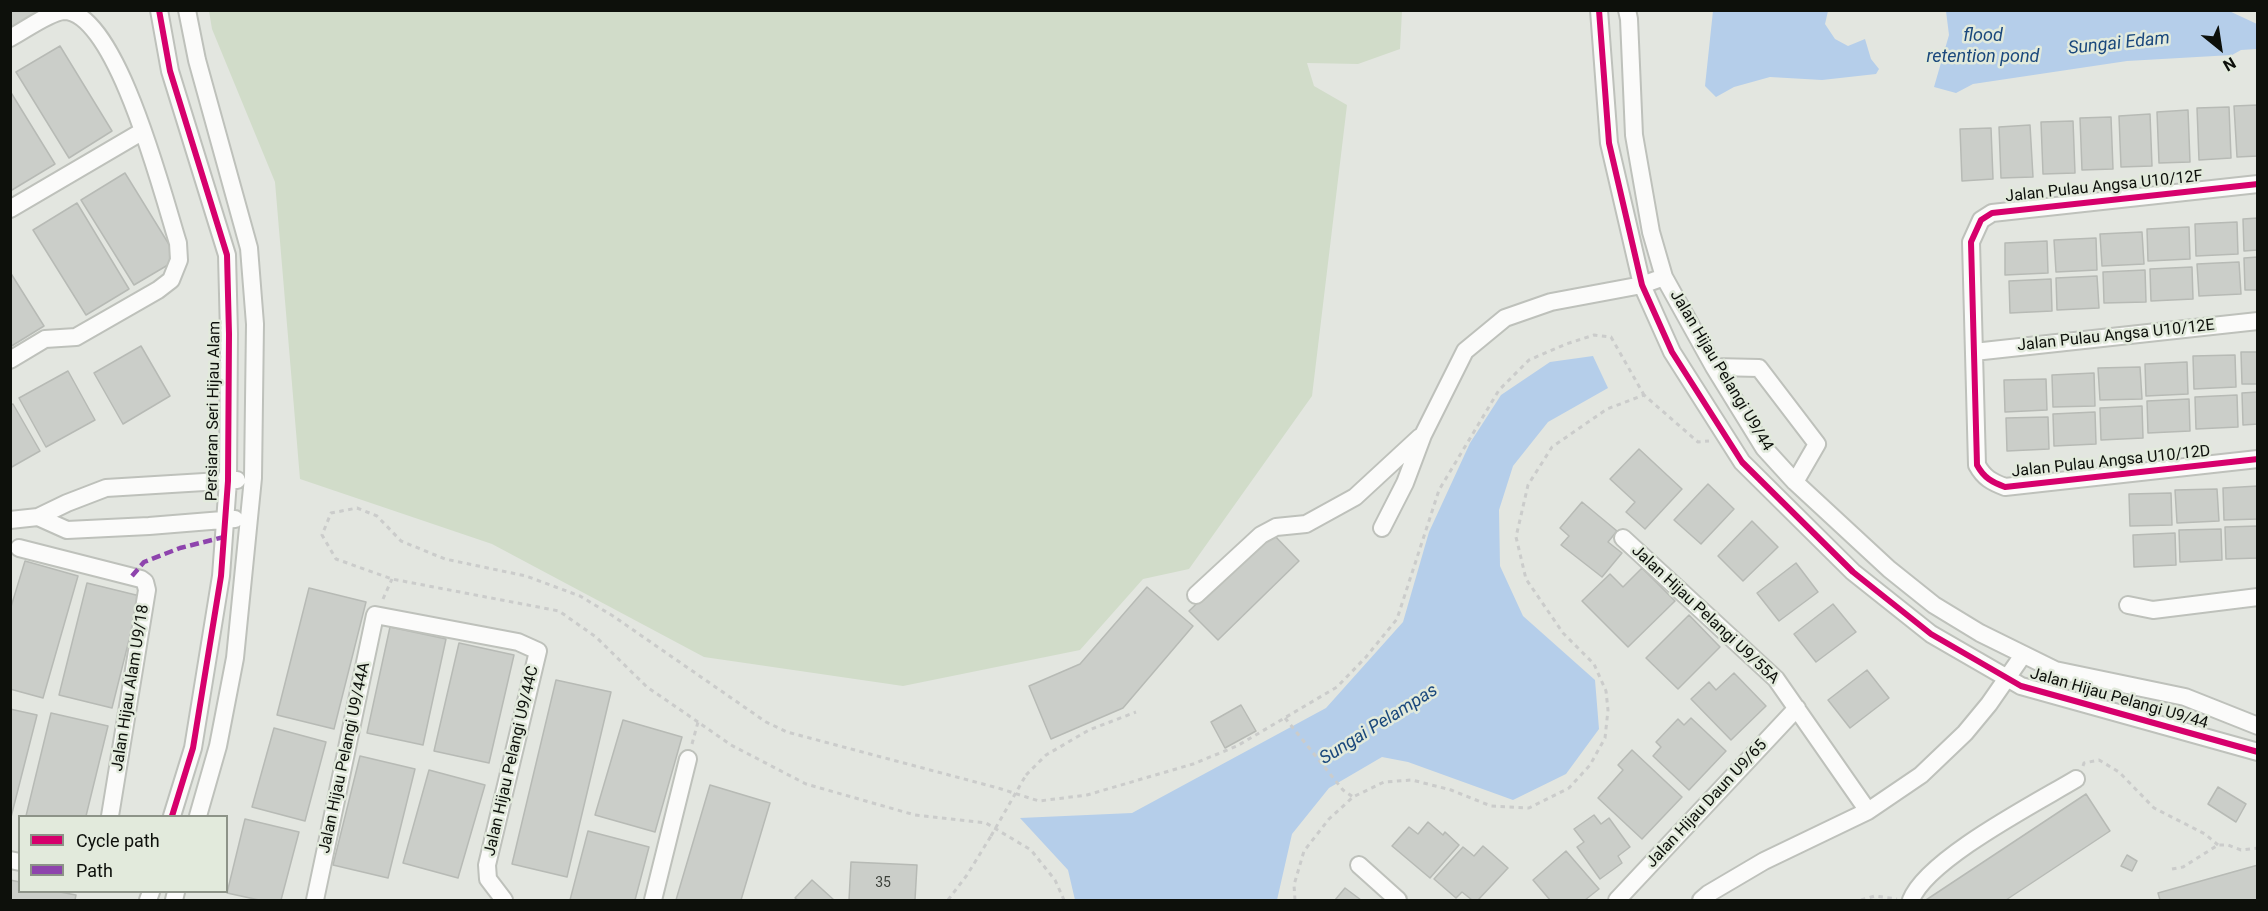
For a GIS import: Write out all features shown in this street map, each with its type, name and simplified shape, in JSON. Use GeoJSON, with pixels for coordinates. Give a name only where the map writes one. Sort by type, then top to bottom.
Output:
{"type":"FeatureCollection","features":[{"type":"Feature","properties":{"kind":"street","name":"Persiaran Seri Hijau Alam"},"geometry":{"type":"LineString","coordinates":[[159,10],[170,71],[227,255],[229,334],[228,481],[221,576],[193,748],[172,815]]}},
{"type":"Feature","properties":{"kind":"street"},"geometry":{"type":"LineString","coordinates":[[187,10],[197,60],[249,248],[255,324],[253,478],[235,658],[218,746],[198,815]]}},
{"type":"Feature","properties":{"kind":"street","name":"Jalan Hijau Pelangi U9/44"},"geometry":{"type":"LineString","coordinates":[[1599,10],[1609,143],[1642,285],[1672,352],[1742,462],[1853,572],[1931,634],[2021,686],[2258,752]]}},
{"type":"Feature","properties":{"kind":"street","name":"Jalan Hijau Pelangi U9/44"},"geometry":{"type":"LineString","coordinates":[[1627,10],[1634,135],[1652,232],[1664,277],[1714,367],[1764,448],[1795,482],[1890,569],[1934,604],[1980,633],[2055,670],[2185,697],[2258,726]]}},
{"type":"Feature","properties":{"kind":"street"},"geometry":{"type":"LineString","coordinates":[[10,38],[49,16],[64,11],[81,16],[96,30],[135,104],[178,243],[180,260],[171,280],[158,290],[76,337],[45,339],[10,360]]}},
{"type":"Feature","properties":{"kind":"street"},"geometry":{"type":"LineString","coordinates":[[10,209],[143,131]]}},
{"type":"Feature","properties":{"kind":"street","name":"Jalan Pulau Angsa U10/12F"},"geometry":{"type":"LineString","coordinates":[[1974,352],[1971,242],[1981,220],[1992,213],[2258,184]]}},
{"type":"Feature","properties":{"kind":"street"},"geometry":{"type":"LineString","coordinates":[[1382,528],[1405,483],[1422,435],[1465,351],[1504,318],[1551,302],[1642,285],[1664,277]]}},
{"type":"Feature","properties":{"kind":"street","name":"Jalan Pulau Angsa U10/12E"},"geometry":{"type":"LineString","coordinates":[[1974,352],[2258,321]]}},
{"type":"Feature","properties":{"kind":"street","name":"Jalan Pulau Angsa U10/12D"},"geometry":{"type":"LineString","coordinates":[[1974,352],[1977,465],[1983,476],[1991,482],[2005,487],[2258,459]]}},
{"type":"Feature","properties":{"kind":"street"},"geometry":{"type":"LineString","coordinates":[[1714,367],[1759,368],[1817,444],[1795,482]]}},
{"type":"Feature","properties":{"kind":"street"},"geometry":{"type":"LineString","coordinates":[[1196,595],[1261,535],[1276,526],[1306,524],[1355,497],[1422,435]]}},
{"type":"Feature","properties":{"kind":"street"},"geometry":{"type":"LineString","coordinates":[[10,520],[38,517],[106,488],[253,478]]}},
{"type":"Feature","properties":{"kind":"street"},"geometry":{"type":"LineString","coordinates":[[38,517],[67,530],[250,518]]}},
{"type":"Feature","properties":{"kind":"street","name":"Jalan Hijau Pelangi U9/55A"},"geometry":{"type":"LineString","coordinates":[[1623,538],[1776,679],[1868,811]]}},
{"type":"Feature","properties":{"kind":"street","name":"Jalan Hijau Alam U9/18"},"geometry":{"type":"LineString","coordinates":[[19,548],[141,579],[145,582],[147,590],[110,815]]}},
{"type":"Feature","properties":{"kind":"street"},"geometry":{"type":"LineString","coordinates":[[2128,606],[2153,610],[2258,597]]}},
{"type":"Feature","properties":{"kind":"street","name":"Jalan Hijau Pelangi U9/44C"},"geometry":{"type":"LineString","coordinates":[[375,615],[518,642],[538,651],[487,866],[488,879],[504,900]]}},
{"type":"Feature","properties":{"kind":"street","name":"Jalan Hijau Pelangi U9/44A"},"geometry":{"type":"LineString","coordinates":[[315,900],[375,615]]}},
{"type":"Feature","properties":{"kind":"street"},"geometry":{"type":"LineString","coordinates":[[1701,900],[1764,861],[1868,811],[1921,775],[1965,733],[2023,655]]}},
{"type":"Feature","properties":{"kind":"street","name":"Jalan Hijau Daun U9/65"},"geometry":{"type":"LineString","coordinates":[[1617,900],[1797,708]]}},
{"type":"Feature","properties":{"kind":"street"},"geometry":{"type":"LineString","coordinates":[[653,900],[688,759]]}},
{"type":"Feature","properties":{"kind":"street"},"geometry":{"type":"LineString","coordinates":[[1905,900],[1958,851],[2076,779]]}},
{"type":"Feature","properties":{"kind":"street"},"geometry":{"type":"LineString","coordinates":[[1359,865],[1398,900]]}},
{"type":"Feature","properties":{"kind":"path"},"geometry":{"type":"LineString","coordinates":[[1064,900],[1055,880],[1031,850],[986,823],[915,815],[806,784],[731,745],[647,687],[596,637],[559,611],[392,579],[336,559],[322,535],[331,513],[357,508],[377,516],[401,541],[445,559],[526,576],[580,596],[613,616],[766,722],[787,732],[1039,801],[1087,795],[1193,764],[1237,746],[1337,687],[1366,657],[1397,619],[1439,490],[1499,390],[1529,360],[1594,335],[1611,337],[1644,395],[1698,442],[1710,440],[1724,433]]}},
{"type":"Feature","properties":{"kind":"path"},"geometry":{"type":"LineString","coordinates":[[1295,900],[1294,885],[1304,852],[1329,819],[1353,797],[1384,782],[1412,780],[1450,790],[1491,806],[1529,808],[1569,788],[1590,765],[1605,738],[1608,710],[1606,691],[1594,664],[1563,633],[1526,579],[1516,537],[1528,484],[1552,447],[1607,409],[1644,395]]}},
{"type":"Feature","properties":{"kind":"path"},"geometry":{"type":"LineString","coordinates":[[375,615],[392,579]]}},
{"type":"Feature","properties":{"kind":"path"},"geometry":{"type":"LineString","coordinates":[[948,900],[967,875],[1026,775],[1046,755],[1089,730],[1136,712]]}},
{"type":"Feature","properties":{"kind":"path"},"geometry":{"type":"LineString","coordinates":[[1285,718],[1343,790],[1353,797]]}},
{"type":"Feature","properties":{"kind":"path"},"geometry":{"type":"LineString","coordinates":[[688,759],[698,722]]}},
{"type":"Feature","properties":{"kind":"path"},"geometry":{"type":"LineString","coordinates":[[2076,779],[2084,763],[2099,760],[2119,772],[2154,808],[2205,834],[2218,844],[2241,850],[2258,848]]}},
{"type":"Feature","properties":{"kind":"path"},"geometry":{"type":"LineString","coordinates":[[2172,869],[2183,867],[2218,844]]}},
{"type":"Feature","properties":{"kind":"path"},"geometry":{"type":"LineString","coordinates":[[1861,900],[1875,896],[1905,900]]}},
{"type":"Feature","properties":{"kind":"green space"},"geometry":{"type":"Polygon","coordinates":[[[209,10],[1402,11],[1400,49],[1358,64],[1307,63],[1314,86],[1347,105],[1312,396],[1189,569],[1143,579],[1080,650],[903,686],[704,657],[492,544],[300,479],[275,182],[212,29],[209,10]]]}},
{"type":"Feature","properties":{"kind":"water","name":"flood retention pond"},"geometry":{"type":"Polygon","coordinates":[[[2227,10],[2257,24],[2257,49],[2241,50],[2232,55],[2127,61],[1973,84],[1956,93],[1934,87],[1949,35],[1946,11],[2227,10]]]}},
{"type":"Feature","properties":{"kind":"water","name":"flood retention pond"},"geometry":{"type":"Polygon","coordinates":[[[1713,11],[1828,11],[1825,24],[1835,39],[1848,46],[1865,39],[1871,59],[1879,69],[1876,74],[1822,80],[1770,77],[1734,87],[1716,97],[1705,86],[1713,11]]]}},
{"type":"Feature","properties":{"kind":"water","name":"Sungai Pelampas"},"geometry":{"type":"Polygon","coordinates":[[[1593,356],[1608,388],[1548,422],[1513,466],[1499,510],[1500,566],[1523,616],[1595,680],[1599,729],[1566,774],[1513,800],[1408,762],[1382,757],[1329,788],[1292,834],[1277,900],[1075,900],[1068,870],[1020,818],[1132,813],[1326,708],[1403,622],[1429,532],[1470,443],[1501,395],[1550,362],[1593,356]]]}},
{"type":"Feature","properties":{"kind":"building"},"geometry":{"type":"Polygon","coordinates":[[[10,10],[45,10],[10,33],[10,10]]]}},
{"type":"Feature","properties":{"kind":"building"},"geometry":{"type":"Polygon","coordinates":[[[60,46],[112,131],[69,158],[16,72],[60,46]]]}},
{"type":"Feature","properties":{"kind":"building"},"geometry":{"type":"Polygon","coordinates":[[[10,91],[55,164],[12,190],[10,188],[10,91]]]}},
{"type":"Feature","properties":{"kind":"building"},"geometry":{"type":"Polygon","coordinates":[[[2258,105],[2258,156],[2237,157],[2234,106],[2258,105]]]}},
{"type":"Feature","properties":{"kind":"building"},"geometry":{"type":"Polygon","coordinates":[[[2229,107],[2231,158],[2199,160],[2197,108],[2229,107]]]}},
{"type":"Feature","properties":{"kind":"building"},"geometry":{"type":"Polygon","coordinates":[[[2188,110],[2190,162],[2159,163],[2157,112],[2188,110]]]}},
{"type":"Feature","properties":{"kind":"building"},"geometry":{"type":"Polygon","coordinates":[[[2150,114],[2152,166],[2121,167],[2119,116],[2150,114]]]}},
{"type":"Feature","properties":{"kind":"building"},"geometry":{"type":"Polygon","coordinates":[[[2111,117],[2113,169],[2082,170],[2080,118],[2111,117]]]}},
{"type":"Feature","properties":{"kind":"building"},"geometry":{"type":"Polygon","coordinates":[[[2073,121],[2075,173],[2043,174],[2041,122],[2073,121]]]}},
{"type":"Feature","properties":{"kind":"building"},"geometry":{"type":"Polygon","coordinates":[[[2030,125],[2033,177],[2001,178],[1999,127],[2030,125]]]}},
{"type":"Feature","properties":{"kind":"building"},"geometry":{"type":"Polygon","coordinates":[[[1991,128],[1993,179],[1962,181],[1960,129],[1991,128]]]}},
{"type":"Feature","properties":{"kind":"building"},"geometry":{"type":"Polygon","coordinates":[[[125,173],[178,259],[134,285],[81,200],[125,173]]]}},
{"type":"Feature","properties":{"kind":"building"},"geometry":{"type":"Polygon","coordinates":[[[77,203],[129,289],[86,315],[33,230],[77,203]]]}},
{"type":"Feature","properties":{"kind":"building"},"geometry":{"type":"Polygon","coordinates":[[[2258,218],[2258,250],[2244,251],[2243,219],[2258,218]]]}},
{"type":"Feature","properties":{"kind":"building"},"geometry":{"type":"Polygon","coordinates":[[[2237,222],[2238,254],[2196,256],[2195,224],[2237,222]]]}},
{"type":"Feature","properties":{"kind":"building"},"geometry":{"type":"Polygon","coordinates":[[[2189,227],[2190,259],[2148,261],[2147,229],[2189,227]]]}},
{"type":"Feature","properties":{"kind":"building"},"geometry":{"type":"Polygon","coordinates":[[[2142,232],[2144,264],[2102,266],[2100,234],[2142,232]]]}},
{"type":"Feature","properties":{"kind":"building"},"geometry":{"type":"Polygon","coordinates":[[[2096,238],[2097,270],[2056,272],[2054,240],[2096,238]]]}},
{"type":"Feature","properties":{"kind":"building"},"geometry":{"type":"Polygon","coordinates":[[[2047,241],[2048,273],[2005,275],[2005,243],[2047,241]]]}},
{"type":"Feature","properties":{"kind":"building"},"geometry":{"type":"Polygon","coordinates":[[[2258,257],[2258,290],[2245,290],[2244,258],[2258,257]]]}},
{"type":"Feature","properties":{"kind":"building"},"geometry":{"type":"Polygon","coordinates":[[[2239,262],[2241,294],[2199,296],[2197,264],[2239,262]]]}},
{"type":"Feature","properties":{"kind":"building"},"geometry":{"type":"Polygon","coordinates":[[[2192,267],[2193,299],[2151,301],[2150,269],[2192,267]]]}},
{"type":"Feature","properties":{"kind":"building"},"geometry":{"type":"Polygon","coordinates":[[[2145,270],[2146,302],[2104,303],[2103,272],[2145,270]]]}},
{"type":"Feature","properties":{"kind":"building"},"geometry":{"type":"Polygon","coordinates":[[[10,272],[44,326],[10,347],[10,272]]]}},
{"type":"Feature","properties":{"kind":"building"},"geometry":{"type":"Polygon","coordinates":[[[2097,276],[2099,308],[2057,310],[2056,278],[2097,276]]]}},
{"type":"Feature","properties":{"kind":"building"},"geometry":{"type":"Polygon","coordinates":[[[2051,279],[2052,311],[2010,313],[2009,281],[2051,279]]]}},
{"type":"Feature","properties":{"kind":"building"},"geometry":{"type":"Polygon","coordinates":[[[141,346],[170,396],[123,424],[94,373],[141,346]]]}},
{"type":"Feature","properties":{"kind":"building"},"geometry":{"type":"Polygon","coordinates":[[[2241,352],[2258,352],[2258,384],[2242,384],[2241,352]]]}},
{"type":"Feature","properties":{"kind":"building"},"geometry":{"type":"Polygon","coordinates":[[[2235,355],[2236,387],[2194,389],[2193,356],[2235,355]]]}},
{"type":"Feature","properties":{"kind":"building"},"geometry":{"type":"Polygon","coordinates":[[[2187,362],[2188,394],[2146,396],[2145,364],[2187,362]]]}},
{"type":"Feature","properties":{"kind":"building"},"geometry":{"type":"Polygon","coordinates":[[[2140,367],[2142,399],[2100,400],[2098,368],[2140,367]]]}},
{"type":"Feature","properties":{"kind":"building"},"geometry":{"type":"Polygon","coordinates":[[[68,371],[95,420],[46,447],[19,398],[68,371]]]}},
{"type":"Feature","properties":{"kind":"building"},"geometry":{"type":"Polygon","coordinates":[[[2094,373],[2095,406],[2053,407],[2052,375],[2094,373]]]}},
{"type":"Feature","properties":{"kind":"building"},"geometry":{"type":"Polygon","coordinates":[[[2046,379],[2047,410],[2005,412],[2004,380],[2046,379]]]}},
{"type":"Feature","properties":{"kind":"building"},"geometry":{"type":"Polygon","coordinates":[[[2258,392],[2258,424],[2243,425],[2242,393],[2258,392]]]}},
{"type":"Feature","properties":{"kind":"building"},"geometry":{"type":"Polygon","coordinates":[[[2237,395],[2238,427],[2196,429],[2195,397],[2237,395]]]}},
{"type":"Feature","properties":{"kind":"building"},"geometry":{"type":"Polygon","coordinates":[[[2189,399],[2190,431],[2148,433],[2147,401],[2189,399]]]}},
{"type":"Feature","properties":{"kind":"building"},"geometry":{"type":"Polygon","coordinates":[[[13,404],[40,451],[10,468],[10,405],[13,404]]]}},
{"type":"Feature","properties":{"kind":"building"},"geometry":{"type":"Polygon","coordinates":[[[2142,406],[2143,438],[2101,440],[2100,408],[2142,406]]]}},
{"type":"Feature","properties":{"kind":"building"},"geometry":{"type":"Polygon","coordinates":[[[2095,412],[2096,444],[2054,446],[2053,414],[2095,412]]]}},
{"type":"Feature","properties":{"kind":"building"},"geometry":{"type":"Polygon","coordinates":[[[2048,417],[2049,449],[2007,451],[2006,418],[2048,417]]]}},
{"type":"Feature","properties":{"kind":"building"},"geometry":{"type":"Polygon","coordinates":[[[1639,449],[1682,489],[1645,529],[1626,512],[1635,502],[1610,479],[1639,449]]]}},
{"type":"Feature","properties":{"kind":"building"},"geometry":{"type":"Polygon","coordinates":[[[1708,484],[1734,509],[1701,544],[1674,520],[1708,484]]]}},
{"type":"Feature","properties":{"kind":"building"},"geometry":{"type":"Polygon","coordinates":[[[2258,486],[2258,519],[2224,520],[2223,488],[2258,486]]]}},
{"type":"Feature","properties":{"kind":"building"},"geometry":{"type":"Polygon","coordinates":[[[2217,489],[2219,521],[2177,523],[2175,490],[2217,489]]]}},
{"type":"Feature","properties":{"kind":"building"},"geometry":{"type":"Polygon","coordinates":[[[2171,493],[2172,525],[2130,526],[2129,494],[2171,493]]]}},
{"type":"Feature","properties":{"kind":"building"},"geometry":{"type":"Polygon","coordinates":[[[1582,502],[1617,531],[1608,542],[1622,553],[1602,577],[1561,545],[1569,536],[1560,528],[1582,502]]]}},
{"type":"Feature","properties":{"kind":"building"},"geometry":{"type":"Polygon","coordinates":[[[1752,521],[1778,547],[1743,581],[1718,556],[1752,521]]]}},
{"type":"Feature","properties":{"kind":"building"},"geometry":{"type":"Polygon","coordinates":[[[2258,526],[2258,558],[2226,559],[2225,527],[2258,526]]]}},
{"type":"Feature","properties":{"kind":"building"},"geometry":{"type":"Polygon","coordinates":[[[2221,529],[2222,560],[2180,562],[2179,530],[2221,529]]]}},
{"type":"Feature","properties":{"kind":"building"},"geometry":{"type":"Polygon","coordinates":[[[1271,532],[1299,561],[1218,640],[1189,611],[1271,532]]]}},
{"type":"Feature","properties":{"kind":"building"},"geometry":{"type":"Polygon","coordinates":[[[2175,533],[2176,565],[2134,567],[2133,535],[2175,533]]]}},
{"type":"Feature","properties":{"kind":"building"},"geometry":{"type":"Polygon","coordinates":[[[25,561],[78,576],[43,698],[10,689],[10,610],[25,561]]]}},
{"type":"Feature","properties":{"kind":"building"},"geometry":{"type":"Polygon","coordinates":[[[1796,563],[1818,592],[1779,621],[1757,593],[1796,563]]]}},
{"type":"Feature","properties":{"kind":"building"},"geometry":{"type":"Polygon","coordinates":[[[1642,568],[1675,601],[1628,647],[1582,601],[1610,574],[1623,587],[1642,568]]]}},
{"type":"Feature","properties":{"kind":"building"},"geometry":{"type":"Polygon","coordinates":[[[87,583],[140,596],[112,708],[59,695],[87,583]]]}},
{"type":"Feature","properties":{"kind":"building"},"geometry":{"type":"Polygon","coordinates":[[[1147,587],[1193,626],[1123,708],[1051,739],[1029,686],[1080,664],[1147,587]]]}},
{"type":"Feature","properties":{"kind":"building"},"geometry":{"type":"Polygon","coordinates":[[[309,588],[366,602],[334,729],[277,715],[309,588]]]}},
{"type":"Feature","properties":{"kind":"building"},"geometry":{"type":"Polygon","coordinates":[[[1833,604],[1856,632],[1816,662],[1794,634],[1833,604]]]}},
{"type":"Feature","properties":{"kind":"building"},"geometry":{"type":"Polygon","coordinates":[[[1689,615],[1720,647],[1678,689],[1646,658],[1689,615]]]}},
{"type":"Feature","properties":{"kind":"building"},"geometry":{"type":"Polygon","coordinates":[[[390,627],[446,639],[423,745],[367,733],[390,627]]]}},
{"type":"Feature","properties":{"kind":"building"},"geometry":{"type":"Polygon","coordinates":[[[459,643],[514,655],[489,763],[434,751],[459,643]]]}},
{"type":"Feature","properties":{"kind":"building"},"geometry":{"type":"Polygon","coordinates":[[[1867,670],[1889,698],[1850,728],[1828,700],[1867,670]]]}},
{"type":"Feature","properties":{"kind":"building"},"geometry":{"type":"Polygon","coordinates":[[[1734,673],[1766,706],[1731,740],[1691,699],[1709,682],[1716,690],[1734,673]]]}},
{"type":"Feature","properties":{"kind":"building"},"geometry":{"type":"Polygon","coordinates":[[[556,680],[611,692],[567,877],[512,864],[556,680]]]}},
{"type":"Feature","properties":{"kind":"building"},"geometry":{"type":"Polygon","coordinates":[[[1241,705],[1256,731],[1225,748],[1211,722],[1241,705]]]}},
{"type":"Feature","properties":{"kind":"building"},"geometry":{"type":"Polygon","coordinates":[[[10,709],[37,715],[10,821],[10,709]]]}},
{"type":"Feature","properties":{"kind":"building"},"geometry":{"type":"Polygon","coordinates":[[[51,713],[108,726],[86,815],[26,815],[51,713]]]}},
{"type":"Feature","properties":{"kind":"building"},"geometry":{"type":"Polygon","coordinates":[[[1691,718],[1726,751],[1689,790],[1653,756],[1661,747],[1656,742],[1678,719],[1684,725],[1691,718]]]}},
{"type":"Feature","properties":{"kind":"building"},"geometry":{"type":"Polygon","coordinates":[[[623,720],[682,737],[655,832],[595,815],[623,720]]]}},
{"type":"Feature","properties":{"kind":"building"},"geometry":{"type":"Polygon","coordinates":[[[274,728],[326,742],[305,821],[252,807],[274,728]]]}},
{"type":"Feature","properties":{"kind":"building"},"geometry":{"type":"Polygon","coordinates":[[[1632,750],[1682,797],[1642,839],[1598,798],[1623,770],[1618,765],[1632,750]]]}},
{"type":"Feature","properties":{"kind":"building"},"geometry":{"type":"Polygon","coordinates":[[[360,756],[415,769],[388,878],[333,865],[360,756]]]}},
{"type":"Feature","properties":{"kind":"building"},"geometry":{"type":"Polygon","coordinates":[[[429,770],[485,785],[458,878],[403,863],[429,770]]]}},
{"type":"Feature","properties":{"kind":"building"},"geometry":{"type":"Polygon","coordinates":[[[710,785],[770,803],[741,900],[676,900],[710,785]]]}},
{"type":"Feature","properties":{"kind":"building"},"geometry":{"type":"Polygon","coordinates":[[[2218,787],[2246,804],[2236,822],[2208,804],[2218,787]]]}},
{"type":"Feature","properties":{"kind":"building"},"geometry":{"type":"Polygon","coordinates":[[[2086,794],[2110,831],[2006,900],[1926,900],[2086,794]]]}},
{"type":"Feature","properties":{"kind":"building"},"geometry":{"type":"Polygon","coordinates":[[[1594,815],[1601,824],[1609,818],[1630,847],[1618,856],[1622,863],[1600,879],[1577,847],[1584,842],[1574,829],[1594,815]]]}},
{"type":"Feature","properties":{"kind":"building"},"geometry":{"type":"Polygon","coordinates":[[[245,819],[299,832],[281,900],[259,900],[227,893],[245,819]]]}},
{"type":"Feature","properties":{"kind":"building"},"geometry":{"type":"Polygon","coordinates":[[[1428,822],[1443,835],[1445,832],[1459,845],[1430,878],[1392,846],[1409,827],[1418,834],[1428,822]]]}},
{"type":"Feature","properties":{"kind":"building"},"geometry":{"type":"Polygon","coordinates":[[[588,831],[649,847],[635,900],[570,900],[588,831]]]}},
{"type":"Feature","properties":{"kind":"building"},"geometry":{"type":"Polygon","coordinates":[[[1483,846],[1508,868],[1478,900],[1472,900],[1462,892],[1456,898],[1434,879],[1463,847],[1474,856],[1483,846]]]}},
{"type":"Feature","properties":{"kind":"building"},"geometry":{"type":"Polygon","coordinates":[[[1566,851],[1599,889],[1585,900],[1550,900],[1533,880],[1566,851]]]}},
{"type":"Feature","properties":{"kind":"building"},"geometry":{"type":"Polygon","coordinates":[[[2127,855],[2137,861],[2132,871],[2121,866],[2127,855]]]}},
{"type":"Feature","properties":{"kind":"building"},"geometry":{"type":"Polygon","coordinates":[[[851,862],[917,865],[915,900],[849,900],[851,862]]]}},
{"type":"Feature","properties":{"kind":"building"},"geometry":{"type":"Polygon","coordinates":[[[2258,865],[2258,900],[2160,900],[2158,893],[2258,865]]]}},
{"type":"Feature","properties":{"kind":"building"},"geometry":{"type":"Polygon","coordinates":[[[10,880],[18,882],[18,893],[76,895],[75,900],[10,900],[10,880]]]}},
{"type":"Feature","properties":{"kind":"building"},"geometry":{"type":"Polygon","coordinates":[[[812,880],[834,900],[798,900],[795,898],[812,880]]]}},
{"type":"Feature","properties":{"kind":"building"},"geometry":{"type":"Polygon","coordinates":[[[1345,888],[1361,900],[1335,900],[1345,888]]]}},
{"type":"Feature","properties":{"kind":"marked path"},"geometry":{"type":"LineString","coordinates":[[132,576],[144,562],[180,548],[224,537]]}},
{"type":"Feature","properties":{"kind":"cycle path"},"geometry":{"type":"LineString","coordinates":[[159,10],[170,71],[227,255],[229,334],[228,481],[221,576],[193,748],[172,815]]}},
{"type":"Feature","properties":{"kind":"cycle path"},"geometry":{"type":"LineString","coordinates":[[1599,10],[1609,143],[1642,285],[1672,352],[1742,462],[1853,572],[1931,634],[2021,686],[2258,752]]}},
{"type":"Feature","properties":{"kind":"cycle path"},"geometry":{"type":"LineString","coordinates":[[2258,184],[1992,213],[1981,220],[1971,242],[1977,465],[1989,479],[2005,487],[2258,459]]}},
{"type":"Feature","properties":{"kind":"water label","name":"Sungai Edam"},"geometry":{"type":"Point","coordinates":[2119,44]}}]}
